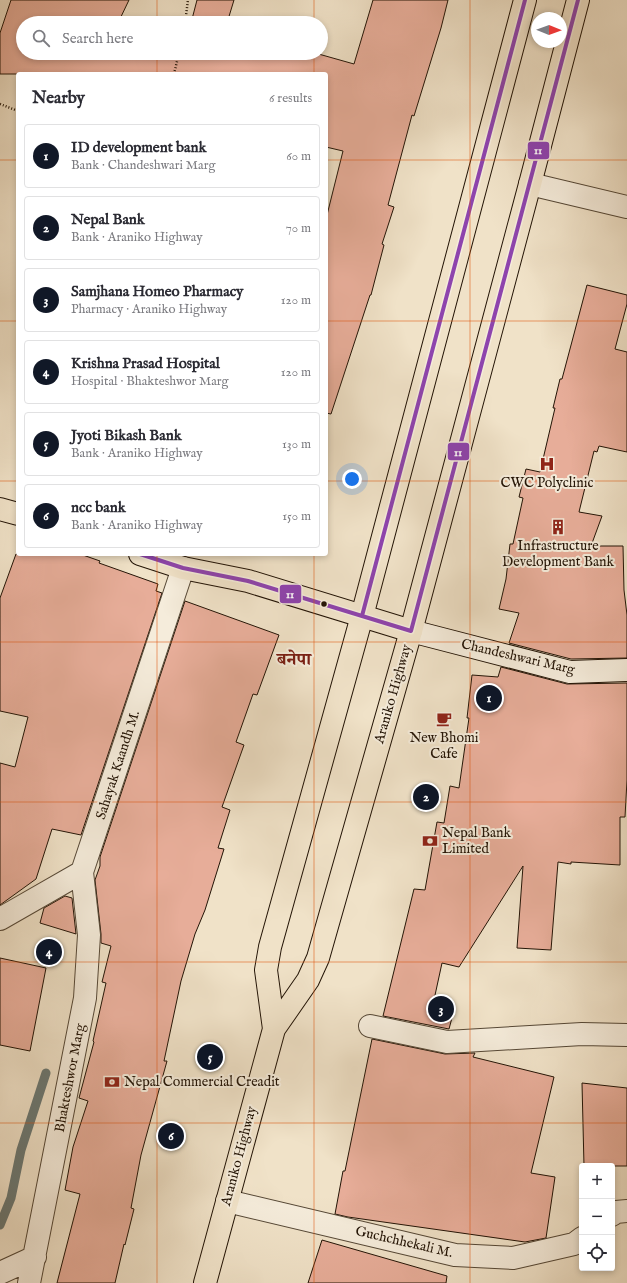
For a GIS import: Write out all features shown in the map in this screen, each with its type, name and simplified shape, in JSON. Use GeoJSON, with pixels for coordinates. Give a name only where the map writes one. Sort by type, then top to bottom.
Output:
{"type":"FeatureCollection","features":[{"type":"Feature","properties":{"kind":"main road","name":"Araniko Highway"},"geometry":{"type":"LineString","coordinates":[[274,1029],[266,970],[270,947],[362,616],[525,0]]}},
{"type":"Feature","properties":{"kind":"main road","name":"Araniko Highway"},"geometry":{"type":"LineString","coordinates":[[205,1283],[274,1029],[308,980],[318,958],[411,631],[578,0]]}},
{"type":"Feature","properties":{"kind":"main road"},"geometry":{"type":"LineString","coordinates":[[0,509],[16,513]]}},
{"type":"Feature","properties":{"kind":"main road"},"geometry":{"type":"LineString","coordinates":[[146,556],[183,568],[248,581],[411,631]]}},
{"type":"Feature","properties":{"kind":"street"},"geometry":{"type":"LineString","coordinates":[[530,184],[627,207]]}},
{"type":"Feature","properties":{"kind":"street","name":"Sahayak Kaandh M."},"geometry":{"type":"LineString","coordinates":[[82,872],[183,568]]}},
{"type":"Feature","properties":{"kind":"street","name":"Chandeshwari Marg"},"geometry":{"type":"LineString","coordinates":[[411,631],[570,672],[627,670]]}},
{"type":"Feature","properties":{"kind":"street"},"geometry":{"type":"LineString","coordinates":[[0,920],[82,872]]}},
{"type":"Feature","properties":{"kind":"street","name":"Bhakteshwor Marg"},"geometry":{"type":"LineString","coordinates":[[29,1283],[85,998],[90,935],[82,872]]}},
{"type":"Feature","properties":{"kind":"street"},"geometry":{"type":"LineString","coordinates":[[370,1026],[447,1042],[582,1034],[627,1035]]}},
{"type":"Feature","properties":{"kind":"street","name":"Guchchhekali M."},"geometry":{"type":"LineString","coordinates":[[227,1201],[455,1254],[513,1258],[574,1244],[579,1240]]}},
{"type":"Feature","properties":{"kind":"street"},"geometry":{"type":"LineString","coordinates":[[615,1213],[627,1211]]}},
{"type":"Feature","properties":{"kind":"street"},"geometry":{"type":"LineString","coordinates":[[0,1274],[35,1257]]}},
{"type":"Feature","properties":{"kind":"path"},"geometry":{"type":"LineString","coordinates":[[187,16],[188,0]]}},
{"type":"Feature","properties":{"kind":"path"},"geometry":{"type":"LineString","coordinates":[[174,72],[177,60]]}},
{"type":"Feature","properties":{"kind":"path"},"geometry":{"type":"LineString","coordinates":[[0,104],[16,110]]}},
{"type":"Feature","properties":{"kind":"building"},"geometry":{"type":"Polygon","coordinates":[[[11,0],[129,0],[121,16],[16,16],[16,60],[328,60],[328,57],[354,64],[373,0],[448,0],[414,116],[412,115],[388,205],[394,207],[382,244],[384,245],[371,295],[331,414],[328,413],[328,211],[343,151],[328,147],[328,72],[16,72],[16,74],[0,74],[0,33],[11,0]]]}},
{"type":"Feature","properties":{"kind":"building"},"geometry":{"type":"Polygon","coordinates":[[[197,0],[234,0],[229,16],[193,16],[197,0]]]}},
{"type":"Feature","properties":{"kind":"building"},"geometry":{"type":"Polygon","coordinates":[[[587,285],[627,295],[627,304],[615,349],[627,352],[627,452],[599,446],[597,452],[594,451],[579,512],[602,516],[591,546],[623,546],[624,590],[627,615],[627,658],[571,659],[509,643],[519,613],[499,609],[506,579],[510,544],[513,544],[523,498],[519,497],[526,469],[540,472],[555,408],[553,408],[560,379],[562,379],[587,285]]]}},
{"type":"Feature","properties":{"kind":"building"},"geometry":{"type":"Polygon","coordinates":[[[16,554],[16,556],[86,556],[100,561],[99,563],[158,584],[156,591],[162,593],[81,835],[52,829],[36,879],[0,905],[0,763],[15,767],[28,717],[0,711],[0,598],[16,554]]]}},
{"type":"Feature","properties":{"kind":"building"},"geometry":{"type":"Polygon","coordinates":[[[185,601],[279,635],[257,695],[253,694],[236,742],[244,745],[222,807],[230,810],[218,848],[224,849],[205,910],[195,934],[181,981],[164,1061],[167,1061],[141,1155],[131,1208],[134,1209],[115,1283],[57,1283],[80,1194],[65,1190],[73,1147],[88,1101],[79,1098],[94,1042],[106,983],[102,982],[111,946],[101,943],[95,880],[100,866],[100,857],[185,601]]]}},
{"type":"Feature","properties":{"kind":"building"},"geometry":{"type":"Polygon","coordinates":[[[501,667],[567,684],[627,683],[627,780],[625,817],[620,817],[620,865],[571,862],[571,864],[558,862],[551,950],[517,948],[523,866],[459,967],[442,963],[432,1009],[453,1014],[449,1029],[383,1016],[414,889],[425,890],[437,822],[444,823],[450,786],[459,788],[469,718],[467,718],[472,675],[498,677],[501,667]]]}},
{"type":"Feature","properties":{"kind":"building"},"geometry":{"type":"Polygon","coordinates":[[[65,896],[72,898],[76,934],[40,923],[44,908],[65,896]]]}},
{"type":"Feature","properties":{"kind":"building"},"geometry":{"type":"Polygon","coordinates":[[[0,958],[46,968],[30,1051],[0,1045],[0,958]]]}},
{"type":"Feature","properties":{"kind":"building"},"geometry":{"type":"Polygon","coordinates":[[[372,1039],[445,1054],[475,1053],[473,1057],[554,1077],[531,1173],[555,1177],[546,1238],[525,1242],[335,1214],[372,1039]]]}},
{"type":"Feature","properties":{"kind":"building"},"geometry":{"type":"Polygon","coordinates":[[[582,1083],[627,1088],[627,1166],[615,1166],[615,1163],[584,1163],[582,1083]]]}},
{"type":"Feature","properties":{"kind":"building"},"geometry":{"type":"Polygon","coordinates":[[[322,1240],[447,1276],[446,1283],[308,1283],[322,1240]]]}},
{"type":"Feature","properties":{"kind":"waterway"},"geometry":{"type":"LineString","coordinates":[[0,1225],[11,1198],[21,1150],[46,1073]]}},
{"type":"Feature","properties":{"kind":"transit line","name":"11"},"geometry":{"type":"LineString","coordinates":[[362,616],[525,0]]}},
{"type":"Feature","properties":{"kind":"transit line","name":"11"},"geometry":{"type":"LineString","coordinates":[[146,556],[183,568],[248,581],[411,631],[578,0]]}},
{"type":"Feature","properties":{"kind":"place","name":"CWC Polyclinic"},"geometry":{"type":"Point","coordinates":[547,464]}},
{"type":"Feature","properties":{"kind":"place","name":"Infrastructure Development Bank"},"geometry":{"type":"Point","coordinates":[558,527]}},
{"type":"Feature","properties":{"kind":"place","name":"ID development bank"},"geometry":{"type":"Point","coordinates":[489,698]}},
{"type":"Feature","properties":{"kind":"place","name":"New Bhomi Cafe"},"geometry":{"type":"Point","coordinates":[444,719]}},
{"type":"Feature","properties":{"kind":"place","name":"Nepal Bank"},"geometry":{"type":"Point","coordinates":[426,797]}},
{"type":"Feature","properties":{"kind":"place","name":"Nepal Bank Limited"},"geometry":{"type":"Point","coordinates":[430,841]}},
{"type":"Feature","properties":{"kind":"place","name":"Krishna Prasad Hospital"},"geometry":{"type":"Point","coordinates":[49,952]}},
{"type":"Feature","properties":{"kind":"place","name":"Samjhana Homeo Pharmacy"},"geometry":{"type":"Point","coordinates":[441,1009]}},
{"type":"Feature","properties":{"kind":"place","name":"Jyoti Bikash Bank"},"geometry":{"type":"Point","coordinates":[210,1057]}},
{"type":"Feature","properties":{"kind":"place","name":"Nepal Commercial Creadit"},"geometry":{"type":"Point","coordinates":[112,1082]}},
{"type":"Feature","properties":{"kind":"place","name":"ncc bank"},"geometry":{"type":"Point","coordinates":[171,1136]}},
{"type":"Feature","properties":{"kind":"district","name":"बनेपा"},"geometry":{"type":"Point","coordinates":[294,660]}}]}
